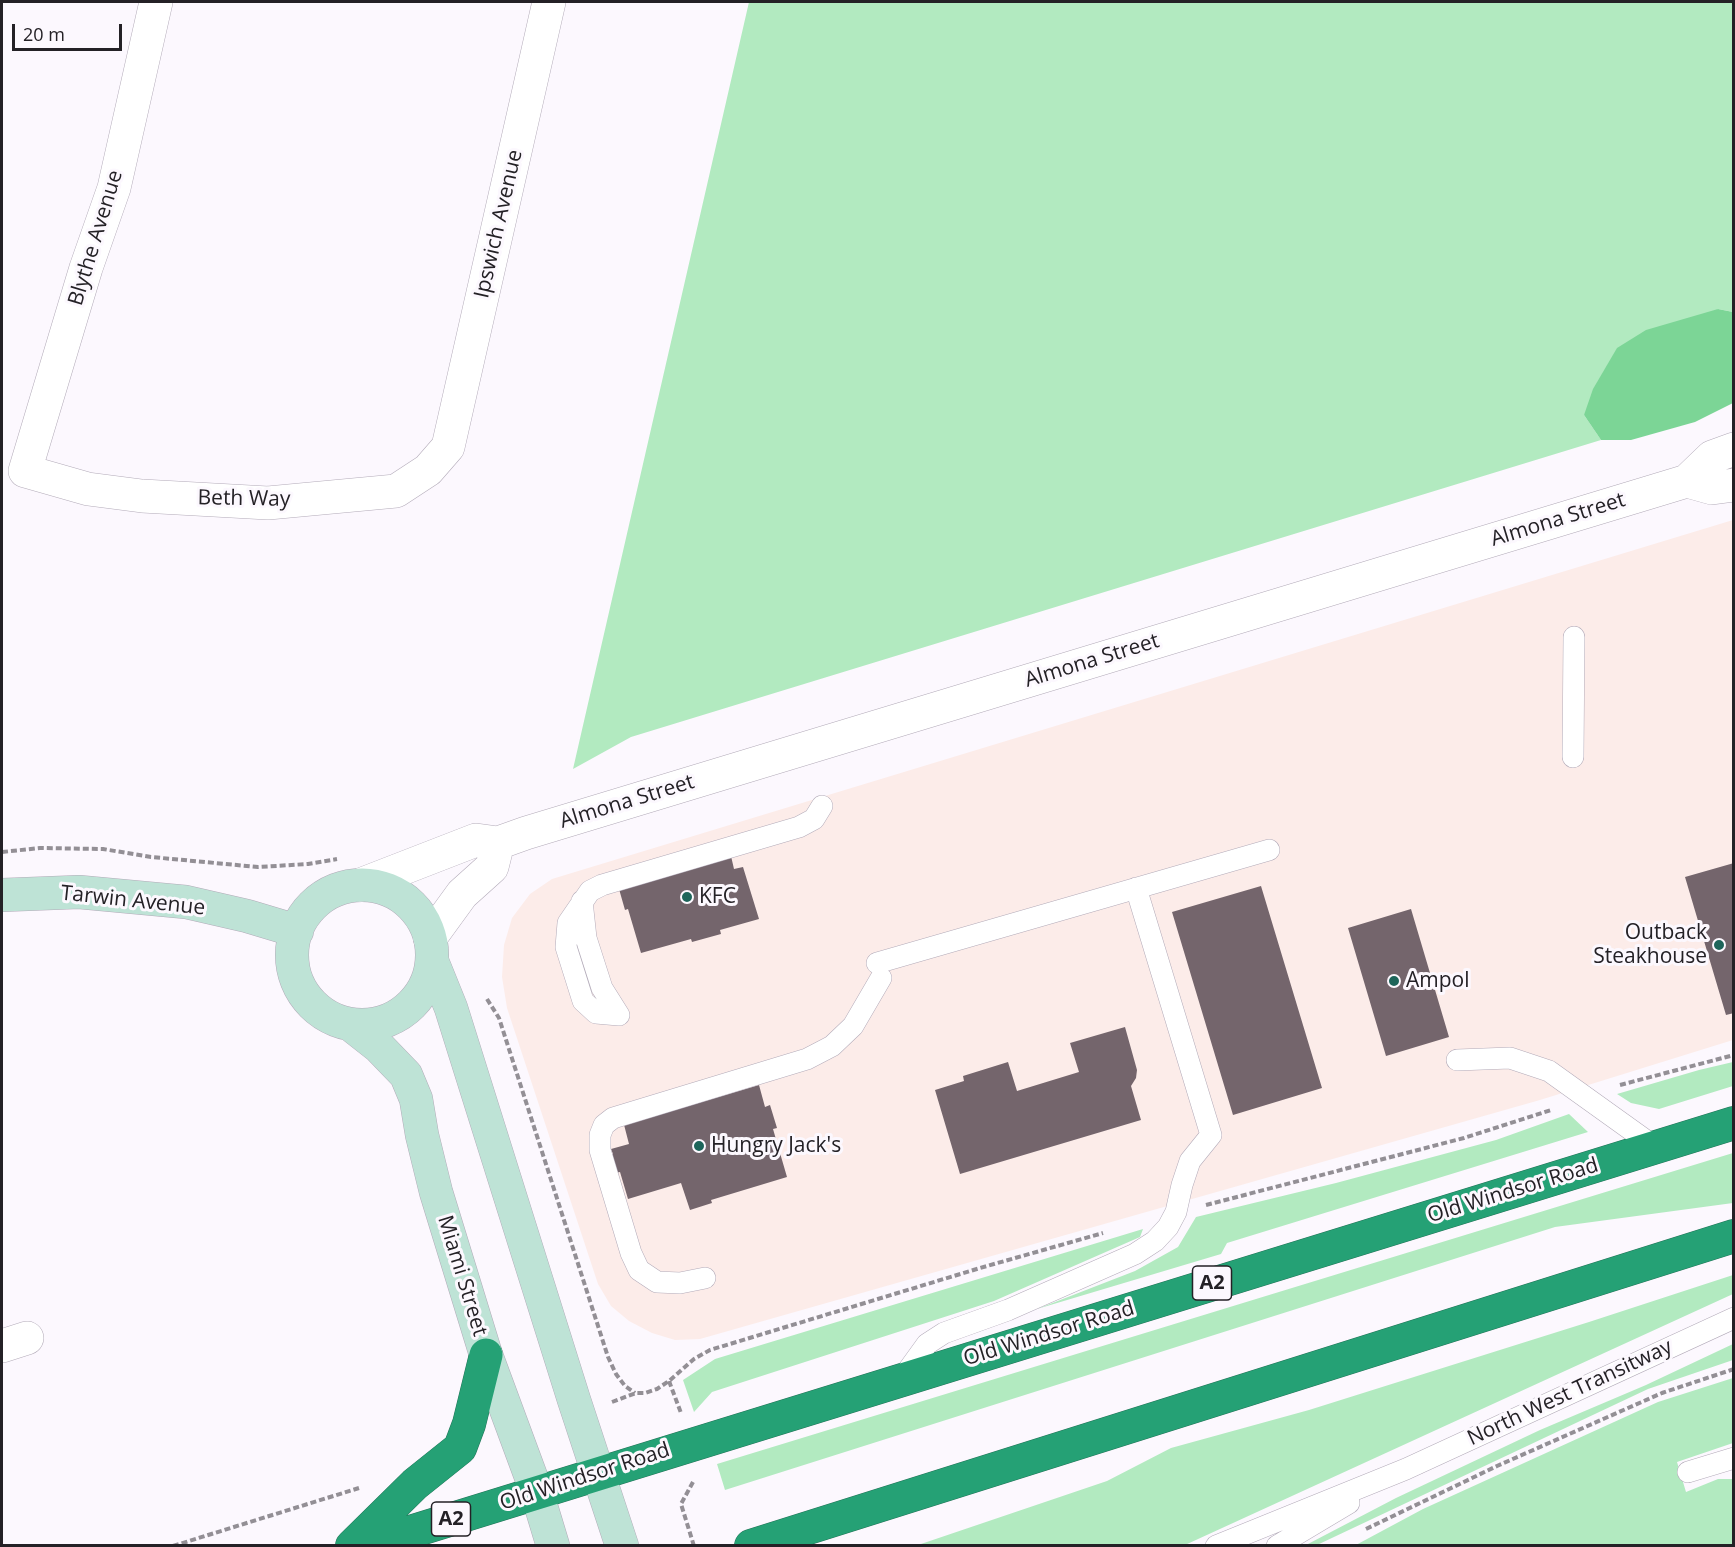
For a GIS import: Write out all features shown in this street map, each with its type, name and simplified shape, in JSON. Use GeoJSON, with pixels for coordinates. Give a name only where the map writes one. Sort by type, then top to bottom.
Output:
{"type":"FeatureCollection","features":[{"type":"Feature","properties":{"kind":"highway","name":"Old Windsor Road"},"geometry":{"type":"LineString","coordinates":[[365,1545],[1734,1123]]}},
{"type":"Feature","properties":{"kind":"highway"},"geometry":{"type":"LineString","coordinates":[[751,1545],[1734,1236]]}},
{"type":"Feature","properties":{"kind":"highway"},"geometry":{"type":"LineString","coordinates":[[352,1545],[415,1484],[460,1448],[469,1424],[486,1355]]}},
{"type":"Feature","properties":{"kind":"street","name":"Blythe Avenue"},"geometry":{"type":"LineString","coordinates":[[26,471],[87,268],[114,188],[156,2]]}},
{"type":"Feature","properties":{"kind":"street","name":"Ipswich Avenue"},"geometry":{"type":"LineString","coordinates":[[448,447],[549,2]]}},
{"type":"Feature","properties":{"kind":"street","name":"Beth Way"},"geometry":{"type":"LineString","coordinates":[[26,471],[88,489],[142,496],[268,503],[396,491],[428,470],[448,447]]}},
{"type":"Feature","properties":{"kind":"street","name":"Almona Street"},"geometry":{"type":"LineString","coordinates":[[360,885],[476,840],[498,843],[639,798],[1687,481],[1712,457],[1734,449]]}},
{"type":"Feature","properties":{"kind":"street","name":"Almona Street"},"geometry":{"type":"LineString","coordinates":[[1687,481],[1712,488],[1734,485]]}},
{"type":"Feature","properties":{"kind":"street"},"geometry":{"type":"LineString","coordinates":[[498,843],[492,867],[462,894],[431,950],[427,982],[416,1001],[398,1016],[375,1025],[351,1025],[327,1017],[309,1001],[296,980],[292,955],[297,931],[307,913],[321,898],[340,889],[360,885],[381,888],[403,898],[420,915],[431,950],[451,1008],[622,1545]]}},
{"type":"Feature","properties":{"kind":"street","name":"Tarwin Avenue"},"geometry":{"type":"LineString","coordinates":[[2,895],[79,892],[186,902],[247,916],[297,931]]}},
{"type":"Feature","properties":{"kind":"street","name":"Miami Street"},"geometry":{"type":"LineString","coordinates":[[351,1025],[379,1047],[406,1075],[416,1099],[436,1192],[486,1355],[537,1493],[553,1545]]}},
{"type":"Feature","properties":{"kind":"lane"},"geometry":{"type":"LineString","coordinates":[[1573,757],[1574,637]]}},
{"type":"Feature","properties":{"kind":"lane"},"geometry":{"type":"LineString","coordinates":[[619,1015],[596,1013],[583,1001],[566,948],[568,923],[590,891],[602,885],[799,827],[814,819],[822,806]]}},
{"type":"Feature","properties":{"kind":"lane"},"geometry":{"type":"LineString","coordinates":[[705,1278],[680,1283],[657,1282],[639,1270],[631,1253],[600,1150],[600,1135],[604,1125],[613,1118],[807,1059],[832,1046],[853,1026],[879,970],[1136,888],[1269,850]]}},
{"type":"Feature","properties":{"kind":"lane"},"geometry":{"type":"LineString","coordinates":[[901,1380],[927,1344],[944,1333],[1008,1310],[1135,1254],[1155,1241],[1168,1227],[1176,1212],[1190,1161],[1211,1135],[1136,888]]}},
{"type":"Feature","properties":{"kind":"lane"},"geometry":{"type":"LineString","coordinates":[[1457,1060],[1510,1058],[1549,1071],[1655,1148]]}},
{"type":"Feature","properties":{"kind":"lane","name":"North West Transitway"},"geometry":{"type":"LineString","coordinates":[[1216,1545],[1406,1469],[1734,1318]]}},
{"type":"Feature","properties":{"kind":"lane"},"geometry":{"type":"LineString","coordinates":[[1688,1473],[1734,1458]]}},
{"type":"Feature","properties":{"kind":"lane","name":"North West Transitway"},"geometry":{"type":"LineString","coordinates":[[1277,1545],[1406,1469]]}},
{"type":"Feature","properties":{"kind":"path"},"geometry":{"type":"LineString","coordinates":[[2,852],[40,848],[103,849],[151,857],[258,867],[308,864],[339,858]]}},
{"type":"Feature","properties":{"kind":"path"},"geometry":{"type":"LineString","coordinates":[[486,998],[499,1018],[608,1357],[615,1374],[625,1386],[636,1393]]}},
{"type":"Feature","properties":{"kind":"path"},"geometry":{"type":"LineString","coordinates":[[1364,1530],[1497,1466],[1652,1398],[1734,1369]]}},
{"type":"Feature","properties":{"kind":"path"},"geometry":{"type":"LineString","coordinates":[[669,1381],[682,1417]]}},
{"type":"Feature","properties":{"kind":"path"},"geometry":{"type":"LineString","coordinates":[[694,1545],[681,1504],[695,1478]]}},
{"type":"Feature","properties":{"kind":"path"},"geometry":{"type":"LineString","coordinates":[[173,1545],[362,1487]]}},
{"type":"Feature","properties":{"kind":"shaded area"},"geometry":{"type":"Polygon","coordinates":[[[1733,520],[1733,1040],[1540,1100],[700,1339],[675,1340],[652,1333],[629,1321],[611,1306],[598,1284],[507,1008],[502,977],[504,945],[512,918],[530,894],[552,879],[1733,520]]]}},
{"type":"Feature","properties":{"kind":"green space"},"geometry":{"type":"Polygon","coordinates":[[[749,2],[1733,2],[1733,312],[1718,309],[1584,415],[1601,440],[631,737],[573,769],[749,2]]]}},
{"type":"Feature","properties":{"kind":"green space"},"geometry":{"type":"Polygon","coordinates":[[[1718,309],[1733,312],[1733,403],[1695,422],[1631,440],[1601,440],[1584,415],[1593,389],[1617,348],[1646,330],[1718,309]]]}},
{"type":"Feature","properties":{"kind":"green space"},"geometry":{"type":"Polygon","coordinates":[[[1733,1062],[1733,1086],[1659,1109],[1631,1103],[1617,1094],[1699,1070],[1733,1062]]]}},
{"type":"Feature","properties":{"kind":"green space"},"geometry":{"type":"Polygon","coordinates":[[[1569,1114],[1588,1132],[1227,1243],[1221,1254],[1037,1309],[1135,1271],[1178,1247],[1196,1217],[1336,1183],[1496,1140],[1569,1114]]]}},
{"type":"Feature","properties":{"kind":"green space"},"geometry":{"type":"Polygon","coordinates":[[[1733,1153],[1733,1203],[1555,1227],[725,1490],[717,1464],[1733,1153]]]}},
{"type":"Feature","properties":{"kind":"green space"},"geometry":{"type":"Polygon","coordinates":[[[1143,1229],[1140,1237],[994,1301],[712,1392],[694,1412],[683,1380],[715,1359],[1143,1229]]]}},
{"type":"Feature","properties":{"kind":"green space"},"geometry":{"type":"Polygon","coordinates":[[[1733,1275],[1733,1294],[1185,1545],[918,1545],[1107,1481],[1171,1448],[1309,1410],[1733,1275]]]}},
{"type":"Feature","properties":{"kind":"green space"},"geometry":{"type":"Polygon","coordinates":[[[1733,1344],[1733,1360],[1648,1389],[1317,1545],[1306,1545],[1396,1498],[1540,1430],[1646,1385],[1733,1344]]]}},
{"type":"Feature","properties":{"kind":"green space"},"geometry":{"type":"Polygon","coordinates":[[[1733,1378],[1733,1443],[1677,1462],[1686,1492],[1718,1479],[1733,1479],[1733,1545],[1354,1546],[1423,1509],[1658,1402],[1733,1378]]]}},
{"type":"Feature","properties":{"kind":"building","name":"KFC"},"geometry":{"type":"Polygon","coordinates":[[[731,856],[734,869],[743,867],[759,919],[720,930],[721,934],[692,942],[691,939],[641,953],[617,882],[731,856]]]}},
{"type":"Feature","properties":{"kind":"building","name":"Outback Steakhouse"},"geometry":{"type":"Polygon","coordinates":[[[1734,863],[1734,1013],[1726,1015],[1685,877],[1734,863]]]}},
{"type":"Feature","properties":{"kind":"building"},"geometry":{"type":"Polygon","coordinates":[[[1261,886],[1322,1088],[1233,1115],[1172,912],[1261,886]]]}},
{"type":"Feature","properties":{"kind":"building"},"geometry":{"type":"Polygon","coordinates":[[[1411,909],[1449,1037],[1386,1056],[1348,928],[1411,909]]]}},
{"type":"Feature","properties":{"kind":"building"},"geometry":{"type":"Polygon","coordinates":[[[1125,1027],[1137,1070],[1136,1078],[1131,1086],[1141,1120],[960,1174],[935,1090],[964,1081],[963,1076],[1008,1062],[1017,1091],[1079,1072],[1070,1043],[1125,1027]]]}},
{"type":"Feature","properties":{"kind":"building","name":"Hungry Jack's"},"geometry":{"type":"Polygon","coordinates":[[[759,1085],[765,1107],[770,1105],[777,1128],[773,1129],[787,1177],[711,1200],[712,1203],[690,1210],[681,1183],[628,1199],[620,1172],[611,1174],[606,1156],[613,1154],[611,1149],[629,1144],[622,1117],[688,1106],[759,1085]]]}},
{"type":"Feature","properties":{"kind":"place","name":"KFC"},"geometry":{"type":"Point","coordinates":[687,897]}},
{"type":"Feature","properties":{"kind":"place","name":"Outback Steakhouse"},"geometry":{"type":"Point","coordinates":[1719,945]}},
{"type":"Feature","properties":{"kind":"place","name":"Ampol"},"geometry":{"type":"Point","coordinates":[1394,981]}},
{"type":"Feature","properties":{"kind":"place","name":"Hungry Jack's"},"geometry":{"type":"Point","coordinates":[699,1146]}}]}
